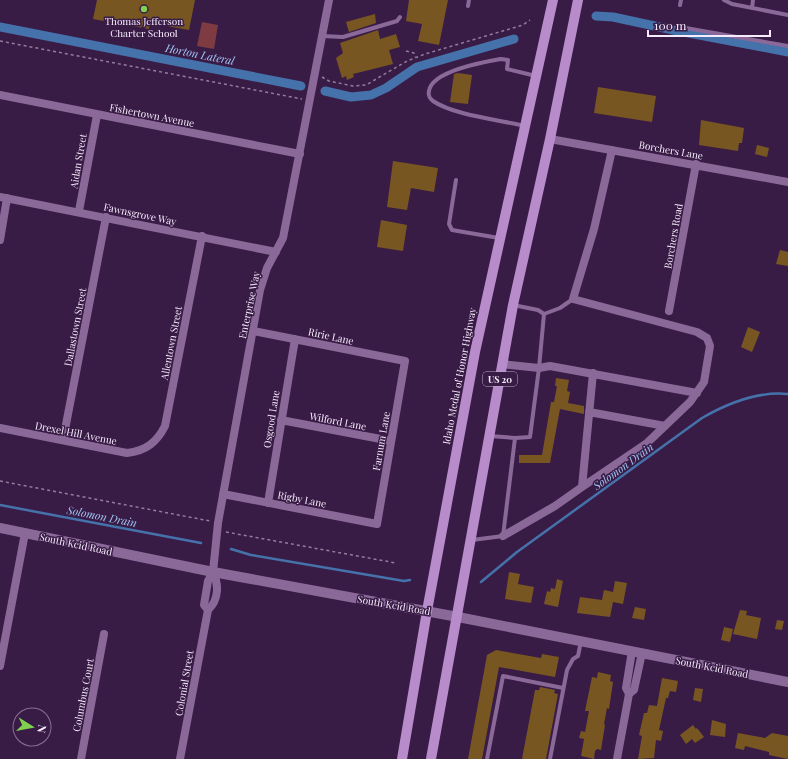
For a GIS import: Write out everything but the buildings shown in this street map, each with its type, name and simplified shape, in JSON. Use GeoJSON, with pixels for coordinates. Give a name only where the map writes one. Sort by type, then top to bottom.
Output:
{"type":"FeatureCollection","features":[{"type":"Feature","properties":{"kind":"main road","name":"Idaho Medal of Honor Highway"},"geometry":{"type":"LineString","coordinates":[[402,759],[476,344],[553,0]]}},
{"type":"Feature","properties":{"kind":"main road","name":"US 20"},"geometry":{"type":"LineString","coordinates":[[431,759],[472,540],[502,364],[578,0]]}},
{"type":"Feature","properties":{"kind":"street","name":"Enterprise Way"},"geometry":{"type":"LineString","coordinates":[[213,572],[218,523],[260,290],[267,268],[283,238],[329,0]]}},
{"type":"Feature","properties":{"kind":"street","name":"Fishertown Avenue"},"geometry":{"type":"LineString","coordinates":[[0,95],[300,154]]}},
{"type":"Feature","properties":{"kind":"street","name":"Aidan Street"},"geometry":{"type":"LineString","coordinates":[[79,211],[97,115]]}},
{"type":"Feature","properties":{"kind":"street","name":"Borchers Lane"},"geometry":{"type":"LineString","coordinates":[[550,139],[696,164],[788,182]]}},
{"type":"Feature","properties":{"kind":"street"},"geometry":{"type":"LineString","coordinates":[[503,536],[555,506],[647,442],[690,402],[704,382],[710,346],[707,338],[698,332],[573,300],[594,228],[612,150]]}},
{"type":"Feature","properties":{"kind":"street","name":"Borchers Road"},"geometry":{"type":"LineString","coordinates":[[669,311],[696,164]]}},
{"type":"Feature","properties":{"kind":"street","name":"Fawnsgrove Way"},"geometry":{"type":"LineString","coordinates":[[4,197],[106,216],[276,252]]}},
{"type":"Feature","properties":{"kind":"street"},"geometry":{"type":"LineString","coordinates":[[0,240],[4,197]]}},
{"type":"Feature","properties":{"kind":"street","name":"Dallastown Street"},"geometry":{"type":"LineString","coordinates":[[63,440],[106,216]]}},
{"type":"Feature","properties":{"kind":"street","name":"Allentown Street"},"geometry":{"type":"LineString","coordinates":[[148,447],[159,438],[165,426],[202,236]]}},
{"type":"Feature","properties":{"kind":"street","name":"Ririe Lane"},"geometry":{"type":"LineString","coordinates":[[253,330],[405,361]]}},
{"type":"Feature","properties":{"kind":"street","name":"Osgood Lane"},"geometry":{"type":"LineString","coordinates":[[268,502],[295,339]]}},
{"type":"Feature","properties":{"kind":"street","name":"Farnum Lane"},"geometry":{"type":"LineString","coordinates":[[377,524],[405,361]]}},
{"type":"Feature","properties":{"kind":"street"},"geometry":{"type":"LineString","coordinates":[[502,364],[539,368],[550,366],[697,393]]}},
{"type":"Feature","properties":{"kind":"street"},"geometry":{"type":"LineString","coordinates":[[582,487],[593,373]]}},
{"type":"Feature","properties":{"kind":"street"},"geometry":{"type":"LineString","coordinates":[[589,412],[665,426]]}},
{"type":"Feature","properties":{"kind":"street","name":"Wilford Lane"},"geometry":{"type":"LineString","coordinates":[[281,420],[391,441]]}},
{"type":"Feature","properties":{"kind":"street","name":"Drexel Hill Avenue"},"geometry":{"type":"LineString","coordinates":[[0,428],[128,453],[139,452],[148,447]]}},
{"type":"Feature","properties":{"kind":"street","name":"Rigby Lane"},"geometry":{"type":"LineString","coordinates":[[223,494],[377,524]]}},
{"type":"Feature","properties":{"kind":"street","name":"South Kcid Road"},"geometry":{"type":"LineString","coordinates":[[0,528],[213,572],[458,617],[788,682]]}},
{"type":"Feature","properties":{"kind":"street"},"geometry":{"type":"LineString","coordinates":[[0,666],[25,533]]}},
{"type":"Feature","properties":{"kind":"street","name":"Colonial Street"},"geometry":{"type":"LineString","coordinates":[[180,759],[208,610],[204,605],[208,581],[213,572]]}},
{"type":"Feature","properties":{"kind":"street","name":"Columbus Court"},"geometry":{"type":"LineString","coordinates":[[81,759],[104,634]]}},
{"type":"Feature","properties":{"kind":"street"},"geometry":{"type":"LineString","coordinates":[[617,759],[629,694],[626,688],[637,652]]}},
{"type":"Feature","properties":{"kind":"lane"},"geometry":{"type":"LineString","coordinates":[[468,6],[469,0]]}},
{"type":"Feature","properties":{"kind":"lane"},"geometry":{"type":"LineString","coordinates":[[680,5],[681,0]]}},
{"type":"Feature","properties":{"kind":"lane"},"geometry":{"type":"LineString","coordinates":[[724,0],[732,4],[788,15]]}},
{"type":"Feature","properties":{"kind":"lane"},"geometry":{"type":"LineString","coordinates":[[752,8],[753,0]]}},
{"type":"Feature","properties":{"kind":"lane"},"geometry":{"type":"LineString","coordinates":[[322,36],[343,37],[398,20],[400,17]]}},
{"type":"Feature","properties":{"kind":"lane"},"geometry":{"type":"LineString","coordinates":[[680,27],[788,46]]}},
{"type":"Feature","properties":{"kind":"lane"},"geometry":{"type":"LineString","coordinates":[[525,126],[448,109],[432,101],[428,94],[430,86],[438,77],[501,59],[508,60],[507,70],[536,76]]}},
{"type":"Feature","properties":{"kind":"lane"},"geometry":{"type":"LineString","coordinates":[[456,180],[449,224],[452,230],[499,238]]}},
{"type":"Feature","properties":{"kind":"lane"},"geometry":{"type":"LineString","coordinates":[[544,314],[560,308],[573,300]]}},
{"type":"Feature","properties":{"kind":"lane"},"geometry":{"type":"LineString","coordinates":[[514,305],[538,310],[544,314]]}},
{"type":"Feature","properties":{"kind":"lane"},"geometry":{"type":"LineString","coordinates":[[490,436],[515,438],[530,437],[544,314]]}},
{"type":"Feature","properties":{"kind":"lane"},"geometry":{"type":"LineString","coordinates":[[472,540],[503,536],[515,438]]}},
{"type":"Feature","properties":{"kind":"lane"},"geometry":{"type":"LineString","coordinates":[[550,759],[567,670],[574,659],[578,656],[581,641]]}},
{"type":"Feature","properties":{"kind":"lane"},"geometry":{"type":"LineString","coordinates":[[487,759],[503,676],[563,688]]}},
{"type":"Feature","properties":{"kind":"path"},"geometry":{"type":"LineString","coordinates":[[315,76],[323,77],[329,81],[353,86],[366,85],[415,58],[522,25],[530,20]]}},
{"type":"Feature","properties":{"kind":"path"},"geometry":{"type":"LineString","coordinates":[[0,41],[310,101]]}},
{"type":"Feature","properties":{"kind":"path"},"geometry":{"type":"LineString","coordinates":[[406,51],[414,53],[415,58]]}},
{"type":"Feature","properties":{"kind":"path"},"geometry":{"type":"LineString","coordinates":[[0,481],[211,521]]}},
{"type":"Feature","properties":{"kind":"path"},"geometry":{"type":"LineString","coordinates":[[226,532],[396,563]]}},
{"type":"Feature","properties":{"kind":"shaded area"},"geometry":{"type":"Polygon","coordinates":[[[202,22],[218,25],[214,49],[197,46],[202,22]]]}},
{"type":"Feature","properties":{"kind":"waterway","name":"Horton Lateral"},"geometry":{"type":"LineString","coordinates":[[596,16],[613,17],[788,52]]}},
{"type":"Feature","properties":{"kind":"waterway","name":"Horton Lateral"},"geometry":{"type":"LineString","coordinates":[[0,27],[301,86]]}},
{"type":"Feature","properties":{"kind":"waterway","name":"Horton Lateral"},"geometry":{"type":"LineString","coordinates":[[325,91],[351,97],[371,95],[386,88],[417,67],[514,39]]}},
{"type":"Feature","properties":{"kind":"waterway","name":"Solomon Drain"},"geometry":{"type":"LineString","coordinates":[[481,582],[517,552],[702,418],[733,403],[754,396],[766,394],[788,394]]}},
{"type":"Feature","properties":{"kind":"waterway","name":"Solomon Drain"},"geometry":{"type":"LineString","coordinates":[[0,505],[201,543]]}},
{"type":"Feature","properties":{"kind":"waterway","name":"Solomon Drain"},"geometry":{"type":"LineString","coordinates":[[231,549],[251,555],[404,581],[410,580]]}},
{"type":"Feature","properties":{"kind":"place","name":"Thomas Jefferson Charter School"},"geometry":{"type":"Point","coordinates":[144,9]}}]}
